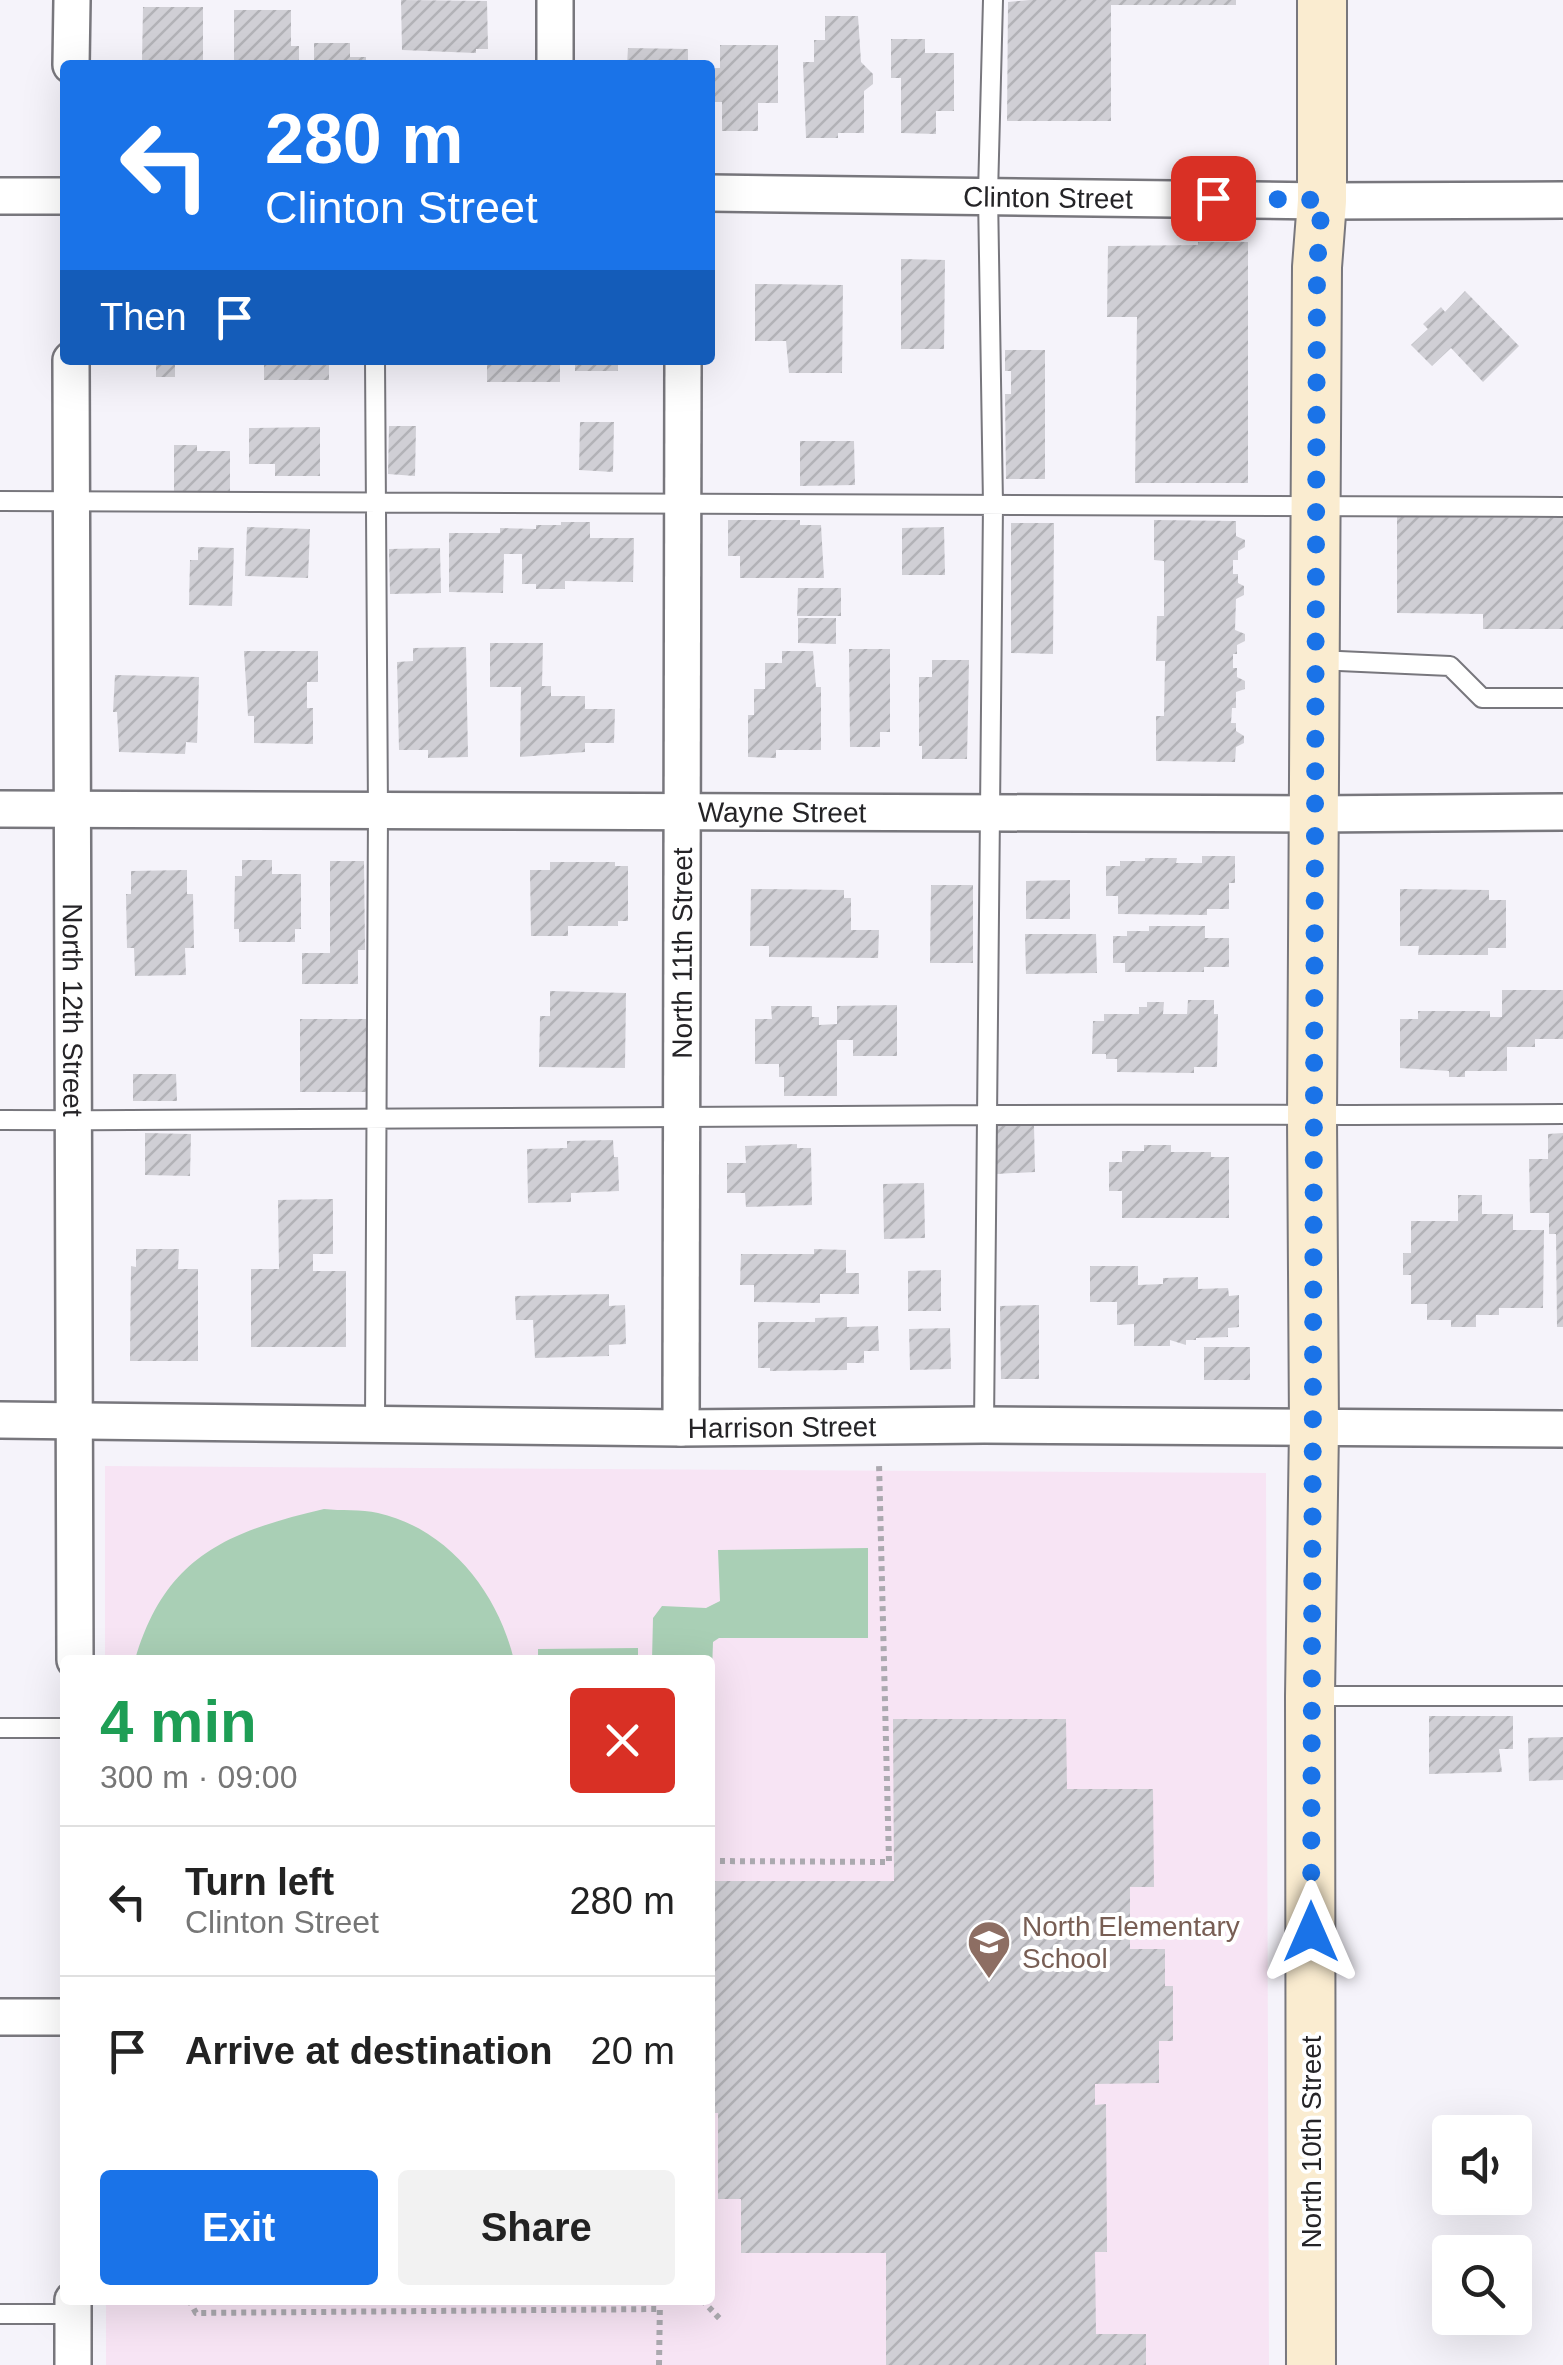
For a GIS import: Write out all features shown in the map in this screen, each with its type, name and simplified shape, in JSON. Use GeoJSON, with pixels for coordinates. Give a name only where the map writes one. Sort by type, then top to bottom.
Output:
{"type":"FeatureCollection","features":[{"type":"Feature","properties":{"kind":"main road","name":"North 10th Street"},"geometry":{"type":"LineString","coordinates":[[1311,2365],[1313,814],[1322,0]]}},
{"type":"Feature","properties":{"kind":"street"},"geometry":{"type":"LineString","coordinates":[[71,60],[72,0]]}},
{"type":"Feature","properties":{"kind":"street"},"geometry":{"type":"LineString","coordinates":[[554,0],[555,60]]}},
{"type":"Feature","properties":{"kind":"street","name":"Clinton Street"},"geometry":{"type":"LineString","coordinates":[[715,192],[1563,200]]}},
{"type":"Feature","properties":{"kind":"street"},"geometry":{"type":"LineString","coordinates":[[0,196],[60,196]]}},
{"type":"Feature","properties":{"kind":"street","name":"North 12th Street"},"geometry":{"type":"LineString","coordinates":[[70,365],[75,1655]]}},
{"type":"Feature","properties":{"kind":"street","name":"North 11th Street"},"geometry":{"type":"LineString","coordinates":[[682,1428],[680,812],[684,365]]}},
{"type":"Feature","properties":{"kind":"street","name":"Wayne Street"},"geometry":{"type":"LineString","coordinates":[[0,809],[1563,812]]}},
{"type":"Feature","properties":{"kind":"street","name":"Harrison Street"},"geometry":{"type":"LineString","coordinates":[[0,1420],[682,1428],[984,1425],[1563,1430]]}},
{"type":"Feature","properties":{"kind":"street"},"geometry":{"type":"LineString","coordinates":[[0,2017],[60,2017]]}},
{"type":"Feature","properties":{"kind":"street"},"geometry":{"type":"LineString","coordinates":[[73,2307],[73,2365]]}},
{"type":"Feature","properties":{"kind":"lane"},"geometry":{"type":"LineString","coordinates":[[984,1425],[992,504],[988,194],[993,0]]}},
{"type":"Feature","properties":{"kind":"lane"},"geometry":{"type":"LineString","coordinates":[[375,365],[375,1424]]}},
{"type":"Feature","properties":{"kind":"lane"},"geometry":{"type":"LineString","coordinates":[[0,502],[1563,507]]}},
{"type":"Feature","properties":{"kind":"lane"},"geometry":{"type":"LineString","coordinates":[[1315,660],[1450,666],[1482,698],[1563,698]]}},
{"type":"Feature","properties":{"kind":"lane"},"geometry":{"type":"LineString","coordinates":[[0,1120],[1563,1114]]}},
{"type":"Feature","properties":{"kind":"lane"},"geometry":{"type":"LineString","coordinates":[[1310,1696],[1563,1696]]}},
{"type":"Feature","properties":{"kind":"lane"},"geometry":{"type":"LineString","coordinates":[[0,1728],[60,1728]]}},
{"type":"Feature","properties":{"kind":"lane"},"geometry":{"type":"LineString","coordinates":[[0,2314],[73,2307]]}},
{"type":"Feature","properties":{"kind":"path"},"geometry":{"type":"LineString","coordinates":[[715,1861],[889,1862],[878,1426]]}},
{"type":"Feature","properties":{"kind":"path"},"geometry":{"type":"LineString","coordinates":[[192,2305],[196,2314],[614,2305]]}},
{"type":"Feature","properties":{"kind":"path"},"geometry":{"type":"LineString","coordinates":[[659,2365],[660,2305]]}},
{"type":"Feature","properties":{"kind":"path"},"geometry":{"type":"LineString","coordinates":[[707,2305],[720,2319]]}},
{"type":"Feature","properties":{"kind":"shaded area","name":"North Elementary School"},"geometry":{"type":"Polygon","coordinates":[[[105,1466],[1266,1473],[1269,2365],[106,2365],[106,2305],[715,2305],[715,1655],[105,1655],[105,1466]]]}},
{"type":"Feature","properties":{"kind":"green space"},"geometry":{"type":"Polygon","coordinates":[[[324,1509],[371,1512],[404,1521],[427,1533],[467,1567],[483,1588],[512,1655],[137,1655],[163,1596],[182,1573],[229,1540],[324,1509]]]}},
{"type":"Feature","properties":{"kind":"green space"},"geometry":{"type":"Polygon","coordinates":[[[868,1548],[868,1638],[719,1638],[713,1642],[713,1655],[652,1655],[653,1618],[662,1606],[706,1608],[720,1601],[718,1550],[868,1548]]]}},
{"type":"Feature","properties":{"kind":"green space"},"geometry":{"type":"Polygon","coordinates":[[[638,1648],[638,1655],[538,1655],[538,1649],[638,1648]]]}},
{"type":"Feature","properties":{"kind":"building"},"geometry":{"type":"Polygon","coordinates":[[[401,0],[487,1],[488,49],[476,49],[476,53],[402,50],[401,0]]]}},
{"type":"Feature","properties":{"kind":"building"},"geometry":{"type":"Polygon","coordinates":[[[1236,0],[1236,5],[1111,5],[1111,121],[1007,121],[1008,2],[1236,0]]]}},
{"type":"Feature","properties":{"kind":"building"},"geometry":{"type":"Polygon","coordinates":[[[143,7],[203,7],[203,60],[142,60],[143,7]]]}},
{"type":"Feature","properties":{"kind":"building"},"geometry":{"type":"Polygon","coordinates":[[[234,10],[291,10],[291,46],[299,46],[299,60],[234,60],[234,10]]]}},
{"type":"Feature","properties":{"kind":"building"},"geometry":{"type":"Polygon","coordinates":[[[825,16],[858,16],[861,62],[873,74],[873,84],[864,91],[864,133],[806,138],[803,62],[814,62],[814,40],[825,40],[825,16]]]}},
{"type":"Feature","properties":{"kind":"building"},"geometry":{"type":"Polygon","coordinates":[[[891,39],[925,39],[925,53],[954,53],[954,111],[936,111],[936,134],[901,133],[901,78],[891,78],[891,39]]]}},
{"type":"Feature","properties":{"kind":"building"},"geometry":{"type":"Polygon","coordinates":[[[314,43],[350,43],[350,57],[366,57],[366,60],[314,60],[314,43]]]}},
{"type":"Feature","properties":{"kind":"building"},"geometry":{"type":"Polygon","coordinates":[[[720,45],[778,45],[778,103],[758,103],[758,131],[722,131],[722,102],[715,102],[715,68],[720,68],[720,45]]]}},
{"type":"Feature","properties":{"kind":"building"},"geometry":{"type":"Polygon","coordinates":[[[628,48],[688,49],[688,60],[627,60],[628,48]]]}},
{"type":"Feature","properties":{"kind":"building"},"geometry":{"type":"Polygon","coordinates":[[[1248,242],[1248,483],[1135,483],[1137,317],[1107,317],[1108,246],[1248,242]]]}},
{"type":"Feature","properties":{"kind":"building"},"geometry":{"type":"Polygon","coordinates":[[[901,259],[945,260],[944,349],[901,349],[901,259]]]}},
{"type":"Feature","properties":{"kind":"building"},"geometry":{"type":"Polygon","coordinates":[[[755,284],[843,285],[842,373],[789,373],[786,341],[755,341],[755,284]]]}},
{"type":"Feature","properties":{"kind":"building"},"geometry":{"type":"Polygon","coordinates":[[[1465,291],[1519,346],[1483,382],[1451,348],[1432,366],[1411,345],[1428,329],[1423,324],[1441,307],[1445,312],[1465,291]]]}},
{"type":"Feature","properties":{"kind":"building"},"geometry":{"type":"Polygon","coordinates":[[[1005,350],[1045,350],[1045,479],[1006,479],[1005,394],[1011,394],[1011,371],[1005,371],[1005,350]]]}},
{"type":"Feature","properties":{"kind":"building"},"geometry":{"type":"Polygon","coordinates":[[[156,365],[175,365],[175,377],[156,377],[156,365]]]}},
{"type":"Feature","properties":{"kind":"building"},"geometry":{"type":"Polygon","coordinates":[[[264,365],[329,365],[329,380],[264,380],[264,365]]]}},
{"type":"Feature","properties":{"kind":"building"},"geometry":{"type":"Polygon","coordinates":[[[487,365],[560,365],[560,382],[487,382],[487,365]]]}},
{"type":"Feature","properties":{"kind":"building"},"geometry":{"type":"Polygon","coordinates":[[[575,365],[618,365],[618,371],[575,371],[575,365]]]}},
{"type":"Feature","properties":{"kind":"building"},"geometry":{"type":"Polygon","coordinates":[[[580,422],[614,422],[613,472],[579,470],[580,422]]]}},
{"type":"Feature","properties":{"kind":"building"},"geometry":{"type":"Polygon","coordinates":[[[389,426],[416,426],[415,476],[388,474],[389,426]]]}},
{"type":"Feature","properties":{"kind":"building"},"geometry":{"type":"Polygon","coordinates":[[[320,427],[320,476],[275,476],[275,464],[249,464],[249,428],[320,427]]]}},
{"type":"Feature","properties":{"kind":"building"},"geometry":{"type":"Polygon","coordinates":[[[800,441],[854,441],[855,485],[800,486],[800,441]]]}},
{"type":"Feature","properties":{"kind":"building"},"geometry":{"type":"Polygon","coordinates":[[[174,445],[197,445],[197,451],[230,451],[230,491],[174,491],[174,445]]]}},
{"type":"Feature","properties":{"kind":"building"},"geometry":{"type":"Polygon","coordinates":[[[1397,517],[1563,518],[1563,629],[1483,629],[1483,614],[1397,613],[1397,517]]]}},
{"type":"Feature","properties":{"kind":"building"},"geometry":{"type":"Polygon","coordinates":[[[728,520],[800,520],[800,525],[821,525],[824,578],[740,578],[740,556],[728,556],[728,520]]]}},
{"type":"Feature","properties":{"kind":"building"},"geometry":{"type":"Polygon","coordinates":[[[1154,520],[1236,521],[1236,536],[1245,540],[1238,560],[1233,560],[1233,574],[1238,574],[1238,583],[1244,586],[1244,595],[1236,599],[1235,630],[1245,634],[1245,641],[1237,645],[1237,654],[1233,654],[1237,677],[1245,681],[1245,689],[1236,692],[1236,708],[1232,708],[1231,723],[1236,723],[1236,731],[1244,736],[1244,743],[1236,747],[1235,762],[1156,761],[1156,716],[1164,716],[1165,661],[1156,661],[1157,616],[1164,616],[1164,561],[1154,560],[1154,520]]]}},
{"type":"Feature","properties":{"kind":"building"},"geometry":{"type":"Polygon","coordinates":[[[590,522],[590,538],[634,538],[633,582],[565,581],[565,589],[536,589],[536,584],[522,584],[522,554],[504,554],[503,593],[449,592],[449,533],[500,533],[500,528],[536,529],[536,525],[590,522]]]}},
{"type":"Feature","properties":{"kind":"building"},"geometry":{"type":"Polygon","coordinates":[[[1011,523],[1054,523],[1053,654],[1011,653],[1011,523]]]}},
{"type":"Feature","properties":{"kind":"building"},"geometry":{"type":"Polygon","coordinates":[[[247,527],[310,529],[308,578],[245,576],[247,527]]]}},
{"type":"Feature","properties":{"kind":"building"},"geometry":{"type":"Polygon","coordinates":[[[944,527],[945,575],[902,575],[902,528],[944,527]]]}},
{"type":"Feature","properties":{"kind":"building"},"geometry":{"type":"Polygon","coordinates":[[[198,547],[234,548],[232,606],[189,605],[190,560],[198,560],[198,547]]]}},
{"type":"Feature","properties":{"kind":"building"},"geometry":{"type":"Polygon","coordinates":[[[440,548],[441,593],[390,594],[389,549],[440,548]]]}},
{"type":"Feature","properties":{"kind":"building"},"geometry":{"type":"Polygon","coordinates":[[[798,588],[841,588],[841,616],[797,616],[798,588]]]}},
{"type":"Feature","properties":{"kind":"building"},"geometry":{"type":"Polygon","coordinates":[[[798,618],[836,618],[836,644],[798,643],[798,618]]]}},
{"type":"Feature","properties":{"kind":"building"},"geometry":{"type":"Polygon","coordinates":[[[490,643],[543,643],[542,686],[551,686],[551,696],[585,696],[585,709],[615,709],[614,743],[585,743],[585,752],[520,757],[521,687],[490,687],[490,643]]]}},
{"type":"Feature","properties":{"kind":"building"},"geometry":{"type":"Polygon","coordinates":[[[466,647],[468,757],[428,758],[428,750],[399,750],[397,662],[413,661],[413,648],[466,647]]]}},
{"type":"Feature","properties":{"kind":"building"},"geometry":{"type":"Polygon","coordinates":[[[849,649],[890,649],[890,732],[880,732],[880,747],[850,747],[849,649]]]}},
{"type":"Feature","properties":{"kind":"building"},"geometry":{"type":"Polygon","coordinates":[[[244,651],[318,651],[318,682],[307,682],[307,708],[313,708],[313,744],[254,743],[254,716],[248,716],[244,651]]]}},
{"type":"Feature","properties":{"kind":"building"},"geometry":{"type":"Polygon","coordinates":[[[782,651],[813,651],[816,687],[821,687],[821,750],[776,750],[776,758],[748,757],[748,715],[754,715],[754,689],[765,689],[765,663],[782,663],[782,651]]]}},
{"type":"Feature","properties":{"kind":"building"},"geometry":{"type":"Polygon","coordinates":[[[932,660],[969,660],[967,759],[922,759],[919,677],[932,677],[932,660]]]}},
{"type":"Feature","properties":{"kind":"building"},"geometry":{"type":"Polygon","coordinates":[[[115,675],[199,677],[197,743],[186,742],[185,754],[119,752],[117,712],[113,712],[115,675]]]}},
{"type":"Feature","properties":{"kind":"building"},"geometry":{"type":"Polygon","coordinates":[[[1202,856],[1235,856],[1235,883],[1229,883],[1229,909],[1207,909],[1207,915],[1118,914],[1118,896],[1106,896],[1106,866],[1145,858],[1202,863],[1202,856]]]}},
{"type":"Feature","properties":{"kind":"building"},"geometry":{"type":"Polygon","coordinates":[[[242,860],[272,860],[272,874],[301,874],[301,929],[295,929],[295,942],[239,942],[239,929],[234,929],[235,876],[242,876],[242,860]]]}},
{"type":"Feature","properties":{"kind":"building"},"geometry":{"type":"Polygon","coordinates":[[[330,861],[364,861],[365,950],[358,950],[358,984],[302,984],[302,953],[330,953],[330,861]]]}},
{"type":"Feature","properties":{"kind":"building"},"geometry":{"type":"Polygon","coordinates":[[[550,862],[615,862],[615,866],[628,866],[628,921],[618,921],[618,926],[568,926],[568,936],[531,936],[530,870],[550,870],[550,862]]]}},
{"type":"Feature","properties":{"kind":"building"},"geometry":{"type":"Polygon","coordinates":[[[187,870],[187,894],[193,894],[194,948],[185,948],[186,975],[135,976],[134,948],[127,948],[126,894],[131,894],[131,871],[187,870]]]}},
{"type":"Feature","properties":{"kind":"building"},"geometry":{"type":"Polygon","coordinates":[[[1070,880],[1070,919],[1026,919],[1026,881],[1070,880]]]}},
{"type":"Feature","properties":{"kind":"building"},"geometry":{"type":"Polygon","coordinates":[[[931,885],[973,885],[973,963],[930,963],[931,885]]]}},
{"type":"Feature","properties":{"kind":"building"},"geometry":{"type":"Polygon","coordinates":[[[751,889],[844,890],[844,898],[851,898],[851,930],[879,930],[878,958],[769,957],[769,946],[750,946],[751,889]]]}},
{"type":"Feature","properties":{"kind":"building"},"geometry":{"type":"Polygon","coordinates":[[[1400,889],[1489,890],[1489,900],[1506,900],[1506,948],[1488,948],[1488,955],[1418,955],[1419,946],[1400,946],[1400,889]]]}},
{"type":"Feature","properties":{"kind":"building"},"geometry":{"type":"Polygon","coordinates":[[[1149,926],[1205,926],[1205,938],[1229,938],[1229,967],[1204,967],[1204,972],[1125,972],[1125,963],[1113,963],[1113,936],[1127,936],[1127,931],[1149,931],[1149,926]]]}},
{"type":"Feature","properties":{"kind":"building"},"geometry":{"type":"Polygon","coordinates":[[[1025,934],[1096,934],[1097,973],[1026,974],[1025,934]]]}},
{"type":"Feature","properties":{"kind":"building"},"geometry":{"type":"Polygon","coordinates":[[[1502,990],[1563,990],[1563,1039],[1535,1039],[1535,1047],[1507,1047],[1507,1071],[1465,1071],[1465,1077],[1449,1077],[1449,1071],[1400,1068],[1400,1019],[1418,1019],[1418,1011],[1490,1011],[1490,1017],[1502,1017],[1502,990]]]}},
{"type":"Feature","properties":{"kind":"building"},"geometry":{"type":"Polygon","coordinates":[[[550,991],[626,993],[625,1068],[539,1067],[540,1016],[550,1016],[550,991]]]}},
{"type":"Feature","properties":{"kind":"building"},"geometry":{"type":"Polygon","coordinates":[[[1188,1000],[1214,1000],[1214,1014],[1218,1014],[1217,1067],[1194,1067],[1194,1073],[1117,1072],[1117,1059],[1092,1054],[1093,1021],[1104,1021],[1104,1014],[1139,1014],[1139,1007],[1147,1007],[1147,1002],[1164,1002],[1163,1014],[1187,1014],[1188,1000]]]}},
{"type":"Feature","properties":{"kind":"building"},"geometry":{"type":"Polygon","coordinates":[[[897,1005],[897,1056],[853,1056],[853,1040],[837,1040],[837,1096],[784,1096],[779,1064],[755,1064],[755,1019],[772,1019],[771,1006],[812,1006],[812,1017],[819,1017],[819,1025],[837,1024],[837,1006],[897,1005]]]}},
{"type":"Feature","properties":{"kind":"building"},"geometry":{"type":"Polygon","coordinates":[[[300,1019],[366,1019],[366,1092],[300,1092],[300,1019]]]}},
{"type":"Feature","properties":{"kind":"building"},"geometry":{"type":"Polygon","coordinates":[[[133,1074],[176,1074],[177,1101],[133,1101],[133,1074]]]}},
{"type":"Feature","properties":{"kind":"building"},"geometry":{"type":"Polygon","coordinates":[[[1034,1125],[1035,1172],[996,1174],[995,1126],[1034,1125]]]}},
{"type":"Feature","properties":{"kind":"building"},"geometry":{"type":"Polygon","coordinates":[[[145,1133],[191,1134],[190,1176],[145,1175],[145,1133]]]}},
{"type":"Feature","properties":{"kind":"building"},"geometry":{"type":"Polygon","coordinates":[[[1563,1133],[1563,1327],[1557,1327],[1556,1234],[1549,1234],[1549,1213],[1530,1213],[1529,1159],[1548,1159],[1548,1134],[1563,1133]]]}},
{"type":"Feature","properties":{"kind":"building"},"geometry":{"type":"Polygon","coordinates":[[[613,1140],[619,1191],[571,1193],[571,1202],[528,1203],[527,1149],[567,1148],[567,1141],[613,1140]]]}},
{"type":"Feature","properties":{"kind":"building"},"geometry":{"type":"Polygon","coordinates":[[[797,1144],[797,1148],[811,1148],[812,1205],[746,1207],[745,1193],[727,1193],[727,1163],[746,1163],[745,1146],[797,1144]]]}},
{"type":"Feature","properties":{"kind":"building"},"geometry":{"type":"Polygon","coordinates":[[[1144,1145],[1171,1145],[1171,1152],[1211,1152],[1211,1157],[1229,1157],[1229,1218],[1122,1218],[1122,1191],[1109,1191],[1109,1162],[1122,1162],[1122,1151],[1144,1151],[1144,1145]]]}},
{"type":"Feature","properties":{"kind":"building"},"geometry":{"type":"Polygon","coordinates":[[[924,1183],[925,1238],[884,1239],[883,1184],[924,1183]]]}},
{"type":"Feature","properties":{"kind":"building"},"geometry":{"type":"Polygon","coordinates":[[[1458,1195],[1482,1195],[1482,1214],[1513,1214],[1513,1230],[1544,1230],[1543,1308],[1499,1308],[1499,1315],[1476,1315],[1476,1327],[1451,1327],[1451,1320],[1427,1320],[1427,1304],[1411,1304],[1411,1275],[1403,1275],[1403,1253],[1411,1253],[1411,1221],[1458,1221],[1458,1195]]]}},
{"type":"Feature","properties":{"kind":"building"},"geometry":{"type":"Polygon","coordinates":[[[333,1199],[333,1254],[313,1254],[313,1271],[346,1271],[346,1347],[251,1347],[251,1269],[279,1269],[278,1200],[333,1199]]]}},
{"type":"Feature","properties":{"kind":"building"},"geometry":{"type":"Polygon","coordinates":[[[136,1249],[179,1249],[178,1269],[198,1269],[198,1361],[130,1361],[131,1266],[136,1267],[136,1249]]]}},
{"type":"Feature","properties":{"kind":"building"},"geometry":{"type":"Polygon","coordinates":[[[814,1249],[846,1250],[846,1273],[859,1273],[859,1294],[820,1294],[820,1303],[754,1302],[754,1285],[740,1285],[741,1254],[814,1254],[814,1249]]]}},
{"type":"Feature","properties":{"kind":"building"},"geometry":{"type":"Polygon","coordinates":[[[1090,1266],[1138,1266],[1138,1285],[1163,1284],[1163,1278],[1198,1277],[1198,1289],[1228,1288],[1229,1296],[1239,1295],[1239,1327],[1228,1328],[1228,1337],[1196,1338],[1186,1340],[1186,1345],[1170,1340],[1170,1346],[1134,1346],[1134,1324],[1117,1325],[1117,1302],[1090,1302],[1090,1266]]]}},
{"type":"Feature","properties":{"kind":"building"},"geometry":{"type":"Polygon","coordinates":[[[941,1270],[941,1311],[908,1311],[908,1271],[941,1270]]]}},
{"type":"Feature","properties":{"kind":"building"},"geometry":{"type":"Polygon","coordinates":[[[609,1294],[609,1306],[625,1305],[626,1344],[609,1345],[609,1356],[535,1358],[533,1320],[516,1320],[515,1296],[609,1294]]]}},
{"type":"Feature","properties":{"kind":"building"},"geometry":{"type":"Polygon","coordinates":[[[1039,1305],[1039,1379],[1001,1379],[1000,1306],[1039,1305]]]}},
{"type":"Feature","properties":{"kind":"building"},"geometry":{"type":"Polygon","coordinates":[[[847,1317],[847,1327],[878,1326],[879,1351],[864,1351],[864,1363],[847,1363],[847,1370],[758,1368],[758,1322],[815,1322],[815,1318],[847,1317]]]}},
{"type":"Feature","properties":{"kind":"building"},"geometry":{"type":"Polygon","coordinates":[[[950,1328],[951,1369],[910,1370],[909,1329],[950,1328]]]}},
{"type":"Feature","properties":{"kind":"building"},"geometry":{"type":"Polygon","coordinates":[[[1204,1347],[1250,1347],[1250,1380],[1204,1380],[1204,1347]]]}},
{"type":"Feature","properties":{"kind":"building"},"geometry":{"type":"Polygon","coordinates":[[[1429,1716],[1513,1716],[1513,1749],[1499,1749],[1502,1772],[1429,1774],[1429,1716]]]}},
{"type":"Feature","properties":{"kind":"building"},"geometry":{"type":"Polygon","coordinates":[[[893,1719],[1066,1719],[1067,1789],[1153,1789],[1154,1887],[1130,1887],[1130,1949],[1165,1949],[1165,1986],[1173,1986],[1173,2041],[1159,2041],[1159,2083],[1095,2084],[1095,2105],[1106,2104],[1107,2252],[1095,2252],[1096,2334],[1146,2334],[1146,2365],[886,2365],[886,2253],[741,2253],[741,2199],[718,2199],[715,1881],[894,1881],[893,1719]]]}},
{"type":"Feature","properties":{"kind":"building"},"geometry":{"type":"Polygon","coordinates":[[[1563,1737],[1563,1780],[1529,1781],[1528,1738],[1563,1737]]]}},
{"type":"Feature","properties":{"kind":"place","name":"North Elementary School"},"geometry":{"type":"Point","coordinates":[989,1980]}},
{"type":"Feature","properties":{"kind":"route"},"geometry":{"type":"LineString","coordinates":[[1213,198],[1322,200],[1317,267],[1313,814],[1311,1932]]}}]}
